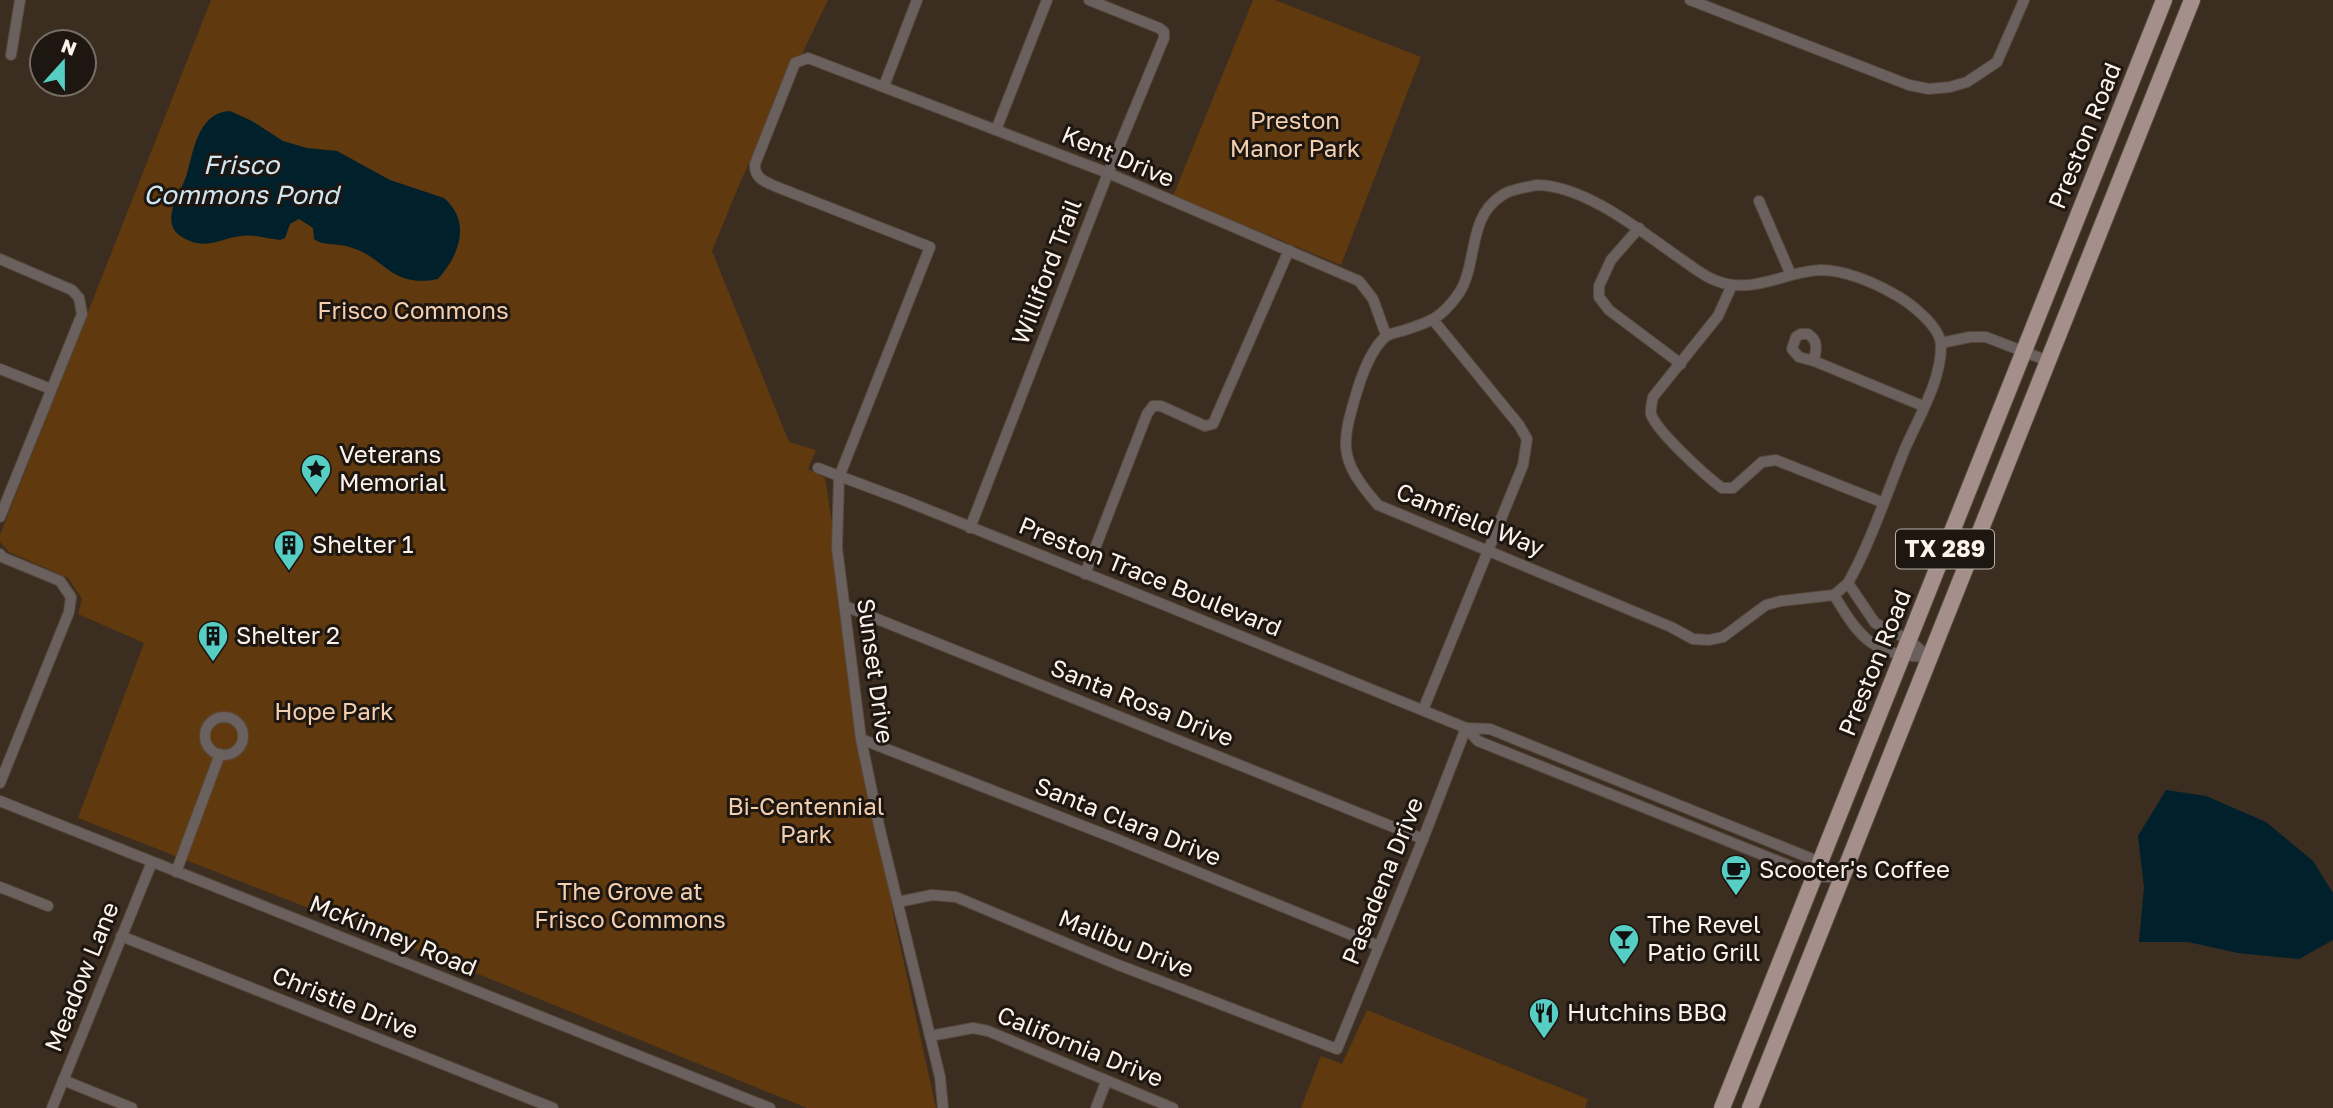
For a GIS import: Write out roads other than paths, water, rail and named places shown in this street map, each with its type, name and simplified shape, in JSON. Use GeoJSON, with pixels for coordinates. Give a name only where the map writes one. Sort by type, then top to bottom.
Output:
{"type":"FeatureCollection","features":[{"type":"Feature","properties":{"kind":"main road","name":"Preston Road"},"geometry":{"type":"LineString","coordinates":[[1722,1108],[2164,0]]}},
{"type":"Feature","properties":{"kind":"main road","name":"Preston Road"},"geometry":{"type":"LineString","coordinates":[[1750,1108],[2192,0]]}},
{"type":"Feature","properties":{"kind":"main road"},"geometry":{"type":"LineString","coordinates":[[1735,1074],[1760,1084]]}},
{"type":"Feature","properties":{"kind":"street"},"geometry":{"type":"LineString","coordinates":[[11,55],[20,0]]}},
{"type":"Feature","properties":{"kind":"street"},"geometry":{"type":"LineString","coordinates":[[884,86],[917,0]]}},
{"type":"Feature","properties":{"kind":"street"},"geometry":{"type":"LineString","coordinates":[[996,130],[1046,0]]}},
{"type":"Feature","properties":{"kind":"street","name":"Williford Trail"},"geometry":{"type":"LineString","coordinates":[[970,528],[1108,173],[1164,38],[1164,32],[1089,0]]}},
{"type":"Feature","properties":{"kind":"street"},"geometry":{"type":"LineString","coordinates":[[1690,0],[1909,85],[1929,89],[1968,82],[1997,62],[2024,0]]}},
{"type":"Feature","properties":{"kind":"street","name":"Kent Drive"},"geometry":{"type":"LineString","coordinates":[[930,247],[762,180],[755,170],[755,164],[795,63],[808,58],[884,86],[1108,173],[1359,281],[1366,288],[1380,314],[1386,335]]}},
{"type":"Feature","properties":{"kind":"street"},"geometry":{"type":"LineString","coordinates":[[1386,335],[1434,321],[1465,284],[1478,226],[1493,202],[1510,191],[1536,185],[1562,188],[1639,228],[1706,276],[1732,285],[1749,286],[1822,270],[1840,272],[1884,288],[1906,300],[1921,314],[1941,343],[1935,380],[1865,550],[1848,583],[1834,595],[1860,634],[1875,646],[1902,657],[1929,657]]}},
{"type":"Feature","properties":{"kind":"street"},"geometry":{"type":"LineString","coordinates":[[1759,201],[1791,275]]}},
{"type":"Feature","properties":{"kind":"street"},"geometry":{"type":"LineString","coordinates":[[1639,228],[1611,260],[1599,286],[1599,297],[1609,310],[1681,363]]}},
{"type":"Feature","properties":{"kind":"street","name":"Sunset Drive"},"geometry":{"type":"LineString","coordinates":[[930,247],[839,477],[837,548],[861,739],[940,1077],[943,1108]]}},
{"type":"Feature","properties":{"kind":"street"},"geometry":{"type":"LineString","coordinates":[[1085,574],[1147,414],[1153,406],[1161,406],[1205,426],[1213,424],[1289,250]]}},
{"type":"Feature","properties":{"kind":"street"},"geometry":{"type":"LineString","coordinates":[[0,259],[72,290],[79,298],[82,314],[0,517]]}},
{"type":"Feature","properties":{"kind":"street"},"geometry":{"type":"LineString","coordinates":[[1732,285],[1718,316],[1653,397],[1651,415],[1674,443],[1722,488],[1733,488],[1762,462],[1776,460],[1884,503]]}},
{"type":"Feature","properties":{"kind":"street"},"geometry":{"type":"LineString","coordinates":[[1423,710],[1523,466],[1527,439],[1513,417],[1434,321]]}},
{"type":"Feature","properties":{"kind":"street","name":"Camfield Way"},"geometry":{"type":"LineString","coordinates":[[1386,335],[1362,376],[1345,433],[1345,446],[1351,469],[1378,505],[1693,639],[1723,637],[1766,605],[1834,595]]}},
{"type":"Feature","properties":{"kind":"street"},"geometry":{"type":"LineString","coordinates":[[1941,343],[1970,337],[1986,337],[2048,361]]}},
{"type":"Feature","properties":{"kind":"street"},"geometry":{"type":"LineString","coordinates":[[1814,361],[1923,406]]}},
{"type":"Feature","properties":{"kind":"street"},"geometry":{"type":"LineString","coordinates":[[0,369],[51,389]]}},
{"type":"Feature","properties":{"kind":"street","name":"Preston Trace Boulevard"},"geometry":{"type":"LineString","coordinates":[[818,468],[906,501],[1466,728],[1490,729],[1672,803],[1818,869]]}},
{"type":"Feature","properties":{"kind":"street"},"geometry":{"type":"LineString","coordinates":[[0,554],[60,581],[71,597],[69,612],[0,783]]}},
{"type":"Feature","properties":{"kind":"street"},"geometry":{"type":"LineString","coordinates":[[1848,583],[1875,623],[1909,640],[1929,657]]}},
{"type":"Feature","properties":{"kind":"street","name":"Santa Rosa Drive"},"geometry":{"type":"LineString","coordinates":[[845,606],[1423,839]]}},
{"type":"Feature","properties":{"kind":"street","name":"Preston Trace Boulevard"},"geometry":{"type":"LineString","coordinates":[[1466,728],[1478,741],[1667,817],[1841,878]]}},
{"type":"Feature","properties":{"kind":"street","name":"Pasadena Drive"},"geometry":{"type":"LineString","coordinates":[[1337,1049],[1466,728]]}},
{"type":"Feature","properties":{"kind":"street","name":"Santa Clara Drive"},"geometry":{"type":"LineString","coordinates":[[861,739],[1379,946]]}},
{"type":"Feature","properties":{"kind":"street"},"geometry":{"type":"LineString","coordinates":[[176,872],[220,754]]}},
{"type":"Feature","properties":{"kind":"street","name":"McKinney Road"},"geometry":{"type":"LineString","coordinates":[[0,801],[770,1108]]}},
{"type":"Feature","properties":{"kind":"street"},"geometry":{"type":"LineString","coordinates":[[1667,817],[1672,803]]}},
{"type":"Feature","properties":{"kind":"street","name":"Meadow Lane"},"geometry":{"type":"LineString","coordinates":[[52,1108],[152,862]]}},
{"type":"Feature","properties":{"kind":"street"},"geometry":{"type":"LineString","coordinates":[[0,887],[48,906]]}},
{"type":"Feature","properties":{"kind":"street","name":"Malibu Drive"},"geometry":{"type":"LineString","coordinates":[[898,902],[932,895],[956,897],[1116,964],[1337,1049]]}},
{"type":"Feature","properties":{"kind":"street","name":"Christie Drive"},"geometry":{"type":"LineString","coordinates":[[121,936],[553,1108]]}},
{"type":"Feature","properties":{"kind":"street","name":"California Drive"},"geometry":{"type":"LineString","coordinates":[[929,1036],[973,1028],[988,1031],[1168,1107]]}},
{"type":"Feature","properties":{"kind":"street"},"geometry":{"type":"LineString","coordinates":[[63,1080],[132,1108]]}},
{"type":"Feature","properties":{"kind":"street"},"geometry":{"type":"LineString","coordinates":[[1096,1108],[1106,1082]]}},
{"type":"Feature","properties":{"kind":"water","name":"Frisco Commons Pond"},"geometry":{"type":"Polygon","coordinates":[[[230,111],[252,121],[283,141],[307,148],[337,151],[390,180],[444,198],[453,207],[460,228],[457,250],[445,270],[438,279],[408,279],[388,270],[359,250],[325,244],[314,239],[313,228],[299,219],[290,224],[285,238],[280,240],[247,236],[203,244],[179,235],[173,228],[172,212],[199,135],[210,118],[230,111]]]}},
{"type":"Feature","properties":{"kind":"water"},"geometry":{"type":"Polygon","coordinates":[[[2166,790],[2206,796],[2266,822],[2313,861],[2333,893],[2333,940],[2299,959],[2238,953],[2188,942],[2139,942],[2144,887],[2138,836],[2166,790]]]}},
{"type":"Feature","properties":{"kind":"place","name":"Veterans Memorial"},"geometry":{"type":"Point","coordinates":[316,496]}},
{"type":"Feature","properties":{"kind":"place","name":"Shelter 1"},"geometry":{"type":"Point","coordinates":[289,572]}},
{"type":"Feature","properties":{"kind":"place","name":"Shelter 2"},"geometry":{"type":"Point","coordinates":[213,663]}},
{"type":"Feature","properties":{"kind":"place","name":"Scooter's Coffee"},"geometry":{"type":"Point","coordinates":[1736,897]}},
{"type":"Feature","properties":{"kind":"place","name":"The Revel Patio Grill"},"geometry":{"type":"Point","coordinates":[1624,966]}},
{"type":"Feature","properties":{"kind":"place","name":"Hutchins BBQ"},"geometry":{"type":"Point","coordinates":[1544,1040]}},
{"type":"Feature","properties":{"kind":"park label","name":"Preston Manor Park"},"geometry":{"type":"Point","coordinates":[1295,135]}},
{"type":"Feature","properties":{"kind":"park label","name":"Frisco Commons"},"geometry":{"type":"Point","coordinates":[413,311]}},
{"type":"Feature","properties":{"kind":"park label","name":"Hope Park"},"geometry":{"type":"Point","coordinates":[334,712]}},
{"type":"Feature","properties":{"kind":"park label","name":"Bi-Centennial Park"},"geometry":{"type":"Point","coordinates":[806,821]}},
{"type":"Feature","properties":{"kind":"park label","name":"The Grove at Frisco Commons"},"geometry":{"type":"Point","coordinates":[630,906]}}]}
